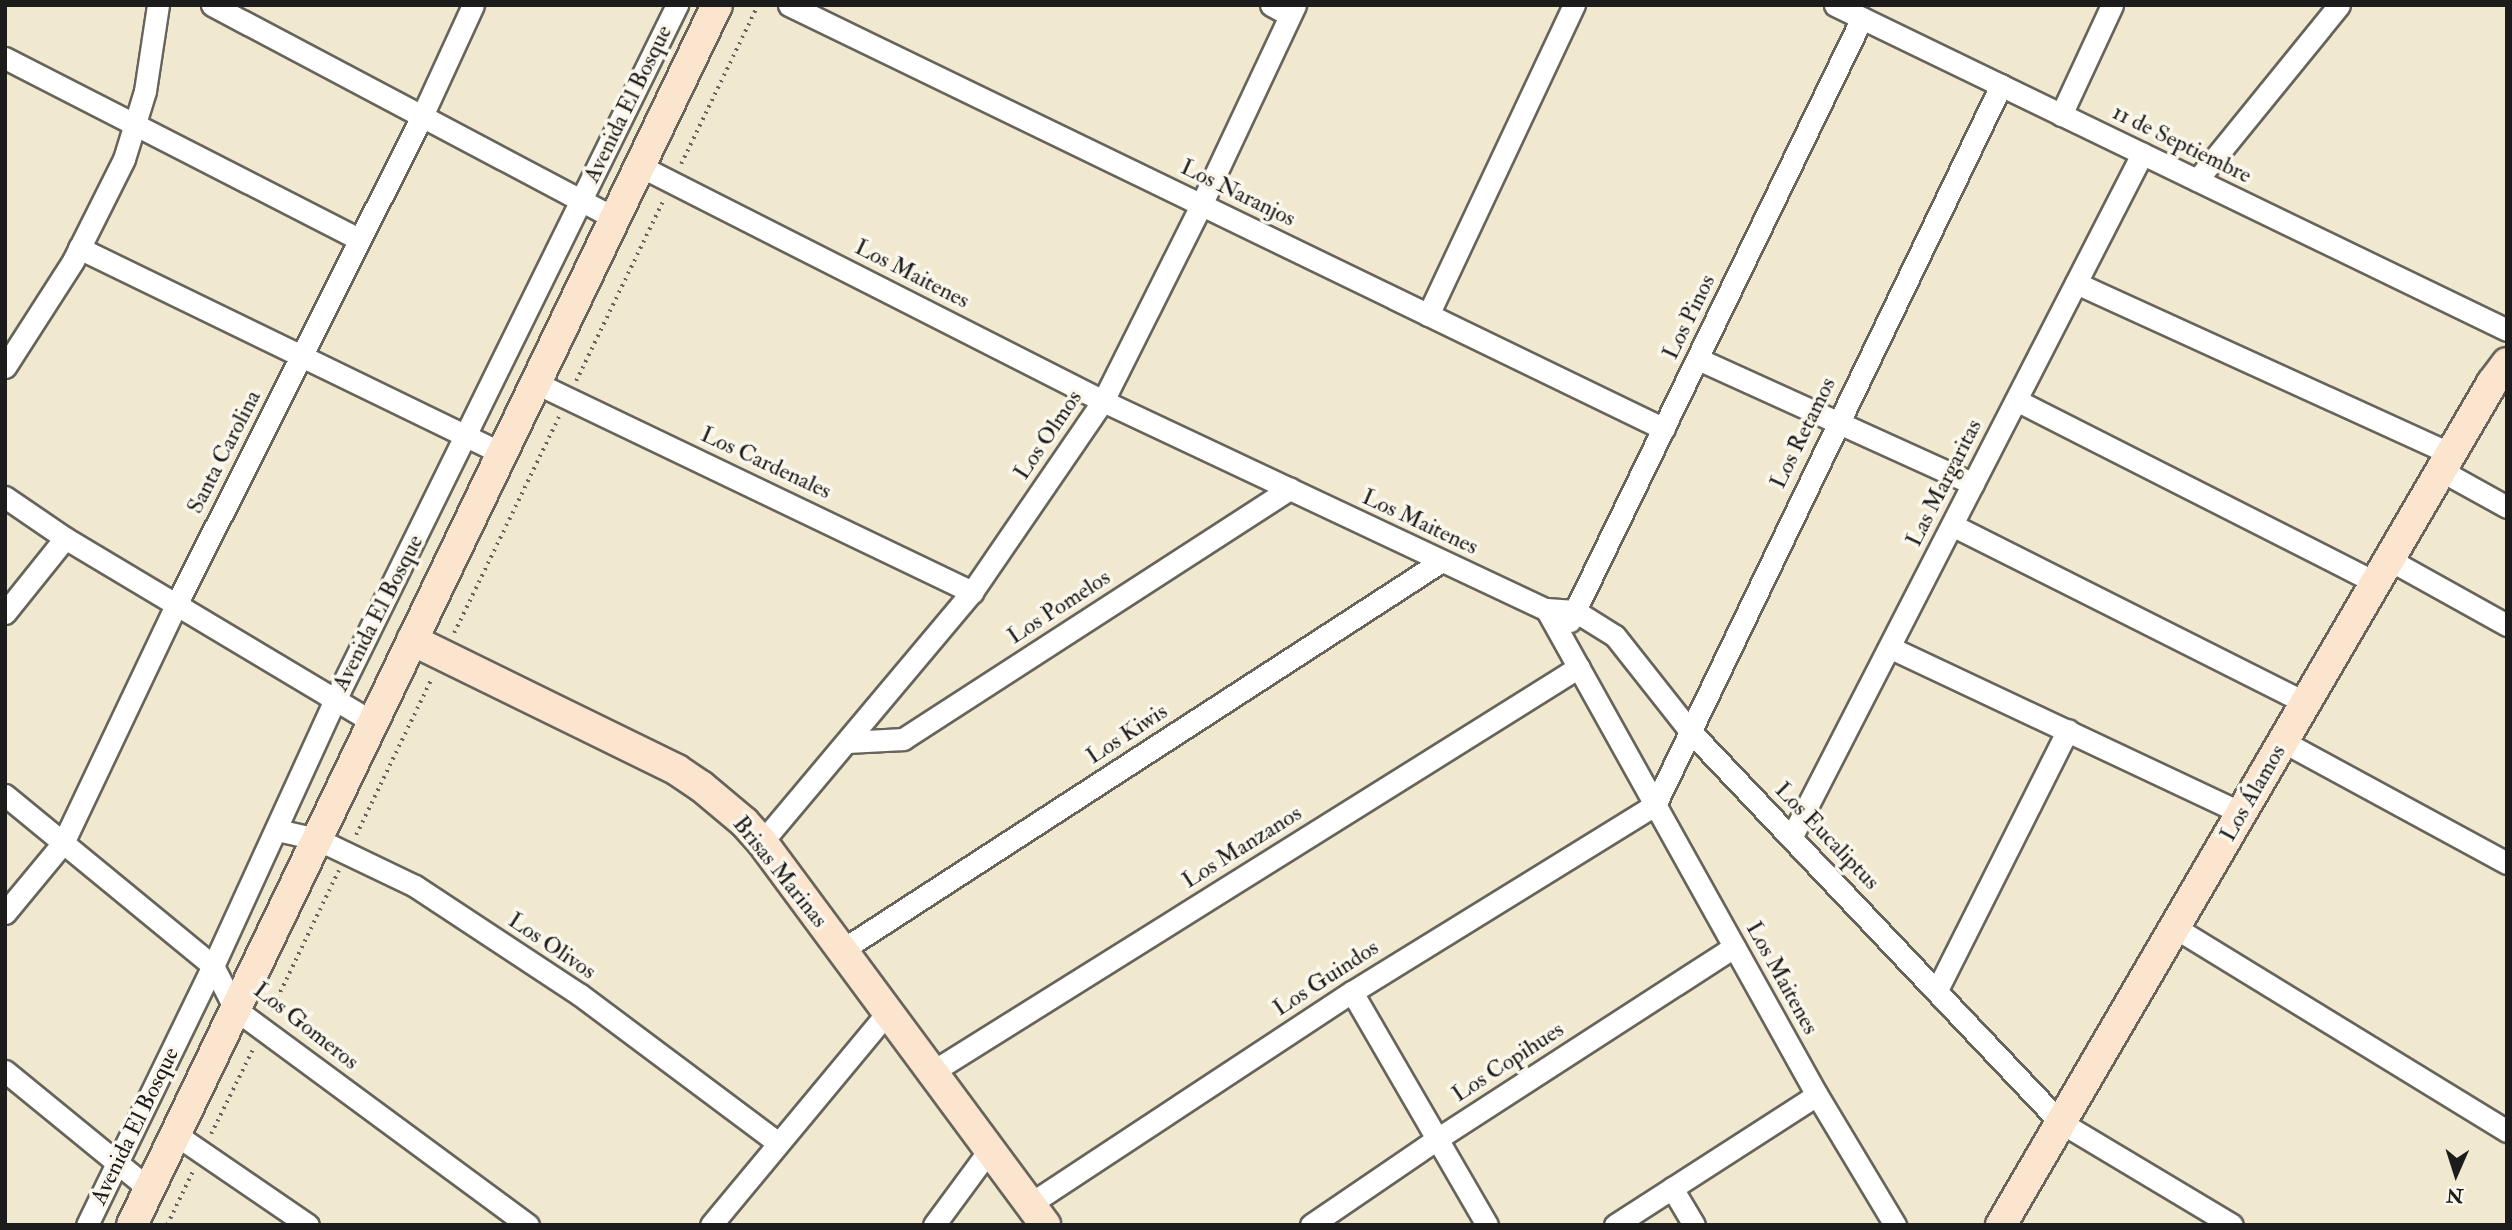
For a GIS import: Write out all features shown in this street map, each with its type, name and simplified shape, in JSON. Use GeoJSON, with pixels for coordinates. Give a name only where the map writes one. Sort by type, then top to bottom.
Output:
{"type":"FeatureCollection","features":[{"type":"Feature","properties":{"kind":"street"},"geometry":{"type":"LineString","coordinates":[[5,367],[79,248],[111,190],[136,125],[153,54],[158,5]]}},
{"type":"Feature","properties":{"kind":"street"},"geometry":{"type":"LineString","coordinates":[[212,5],[240,12],[422,116],[615,218]]}},
{"type":"Feature","properties":{"kind":"street","name":"Santa Carolina"},"geometry":{"type":"LineString","coordinates":[[5,913],[63,843],[176,605],[422,116],[473,5]]}},
{"type":"Feature","properties":{"kind":"street","name":"Avenida El Bosque"},"geometry":{"type":"LineString","coordinates":[[87,1225],[213,966],[335,700],[677,5]]}},
{"type":"Feature","properties":{"kind":"street","name":"Avenida El Bosque"},"geometry":{"type":"LineString","coordinates":[[132,1225],[717,5]]}},
{"type":"Feature","properties":{"kind":"street","name":"Los Naranjos"},"geometry":{"type":"LineString","coordinates":[[789,5],[1664,429]]}},
{"type":"Feature","properties":{"kind":"street"},"geometry":{"type":"LineString","coordinates":[[1271,5],[1292,10]]}},
{"type":"Feature","properties":{"kind":"street"},"geometry":{"type":"LineString","coordinates":[[1428,315],[1574,5]]}},
{"type":"Feature","properties":{"kind":"street","name":"11 de Septiembre"},"geometry":{"type":"LineString","coordinates":[[1835,5],[2507,330]]}},
{"type":"Feature","properties":{"kind":"street"},"geometry":{"type":"LineString","coordinates":[[2061,114],[2112,5]]}},
{"type":"Feature","properties":{"kind":"street"},"geometry":{"type":"LineString","coordinates":[[2197,180],[2340,5]]}},
{"type":"Feature","properties":{"kind":"street","name":"Los Olmos"},"geometry":{"type":"LineString","coordinates":[[762,842],[971,592],[1103,401],[1201,205],[1292,10]]}},
{"type":"Feature","properties":{"kind":"street","name":"Los Pinos"},"geometry":{"type":"LineString","coordinates":[[1562,639],[1862,18]]}},
{"type":"Feature","properties":{"kind":"street"},"geometry":{"type":"LineString","coordinates":[[5,58],[358,239]]}},
{"type":"Feature","properties":{"kind":"street","name":"Los Retamos"},"geometry":{"type":"LineString","coordinates":[[1655,805],[2001,85]]}},
{"type":"Feature","properties":{"kind":"street","name":"Las Margaritas"},"geometry":{"type":"LineString","coordinates":[[1792,836],[1891,648],[2142,154]]}},
{"type":"Feature","properties":{"kind":"street","name":"Los Maitenes"},"geometry":{"type":"LineString","coordinates":[[640,166],[1103,401],[1440,562],[1546,609],[1817,1096],[1895,1225]]}},
{"type":"Feature","properties":{"kind":"street"},"geometry":{"type":"LineString","coordinates":[[79,248],[502,453]]}},
{"type":"Feature","properties":{"kind":"street"},"geometry":{"type":"LineString","coordinates":[[2076,283],[2447,462],[2507,507]]}},
{"type":"Feature","properties":{"kind":"street"},"geometry":{"type":"LineString","coordinates":[[1698,359],[1973,484]]}},
{"type":"Feature","properties":{"kind":"street","name":"Los Álamos"},"geometry":{"type":"LineString","coordinates":[[2001,1225],[2492,383],[2507,363]]}},
{"type":"Feature","properties":{"kind":"street","name":"Los Cardenales"},"geometry":{"type":"LineString","coordinates":[[536,383],[971,592]]}},
{"type":"Feature","properties":{"kind":"street"},"geometry":{"type":"LineString","coordinates":[[2016,400],[2383,571],[2507,625]]}},
{"type":"Feature","properties":{"kind":"street","name":"Los Pomelos"},"geometry":{"type":"LineString","coordinates":[[848,742],[903,739],[1290,489]]}},
{"type":"Feature","properties":{"kind":"street"},"geometry":{"type":"LineString","coordinates":[[5,497],[65,538],[373,722]]}},
{"type":"Feature","properties":{"kind":"street"},"geometry":{"type":"LineString","coordinates":[[1952,525],[2306,703]]}},
{"type":"Feature","properties":{"kind":"street"},"geometry":{"type":"LineString","coordinates":[[5,613],[65,538]]}},
{"type":"Feature","properties":{"kind":"street","name":"Los Kiwis"},"geometry":{"type":"LineString","coordinates":[[842,950],[1440,562]]}},
{"type":"Feature","properties":{"kind":"street","name":"Los Eucaliptus"},"geometry":{"type":"LineString","coordinates":[[1546,609],[1574,611],[1615,636],[1690,731],[2060,1122],[2232,1225]]}},
{"type":"Feature","properties":{"kind":"street","name":"Brisas Marinas"},"geometry":{"type":"LineString","coordinates":[[412,640],[677,770],[723,803],[762,842],[1037,1214]]}},
{"type":"Feature","properties":{"kind":"street"},"geometry":{"type":"LineString","coordinates":[[1891,648],[2242,813]]}},
{"type":"Feature","properties":{"kind":"street","name":"Los Manzanos"},"geometry":{"type":"LineString","coordinates":[[932,1072],[1579,667]]}},
{"type":"Feature","properties":{"kind":"street"},"geometry":{"type":"LineString","coordinates":[[1937,990],[2068,730]]}},
{"type":"Feature","properties":{"kind":"street"},"geometry":{"type":"LineString","coordinates":[[2284,742],[2507,863]]}},
{"type":"Feature","properties":{"kind":"street","name":"Los Gomeros"},"geometry":{"type":"LineString","coordinates":[[5,795],[213,966],[236,1009],[528,1225]]}},
{"type":"Feature","properties":{"kind":"street","name":"Los Guindos"},"geometry":{"type":"LineString","coordinates":[[1037,1214],[1352,992],[1655,805]]}},
{"type":"Feature","properties":{"kind":"street","name":"Los Olivos"},"geometry":{"type":"LineString","coordinates":[[277,830],[317,839],[415,886],[579,994],[777,1142]]}},
{"type":"Feature","properties":{"kind":"street"},"geometry":{"type":"LineString","coordinates":[[2174,927],[2507,1130]]}},
{"type":"Feature","properties":{"kind":"street","name":"Los Copihues"},"geometry":{"type":"LineString","coordinates":[[1311,1225],[1437,1139],[1734,947]]}},
{"type":"Feature","properties":{"kind":"street"},"geometry":{"type":"LineString","coordinates":[[1352,992],[1487,1225]]}},
{"type":"Feature","properties":{"kind":"street"},"geometry":{"type":"LineString","coordinates":[[711,1225],[777,1142],[888,1012]]}},
{"type":"Feature","properties":{"kind":"street"},"geometry":{"type":"LineString","coordinates":[[5,1071],[149,1189]]}},
{"type":"Feature","properties":{"kind":"street"},"geometry":{"type":"LineString","coordinates":[[1615,1225],[1817,1096]]}},
{"type":"Feature","properties":{"kind":"street"},"geometry":{"type":"LineString","coordinates":[[175,1134],[308,1225]]}},
{"type":"Feature","properties":{"kind":"street"},"geometry":{"type":"LineString","coordinates":[[934,1225],[990,1149]]}},
{"type":"Feature","properties":{"kind":"street"},"geometry":{"type":"LineString","coordinates":[[1672,1188],[1694,1225]]}},
{"type":"Feature","properties":{"kind":"path"},"geometry":{"type":"LineString","coordinates":[[167,1225],[758,5]]}}]}
